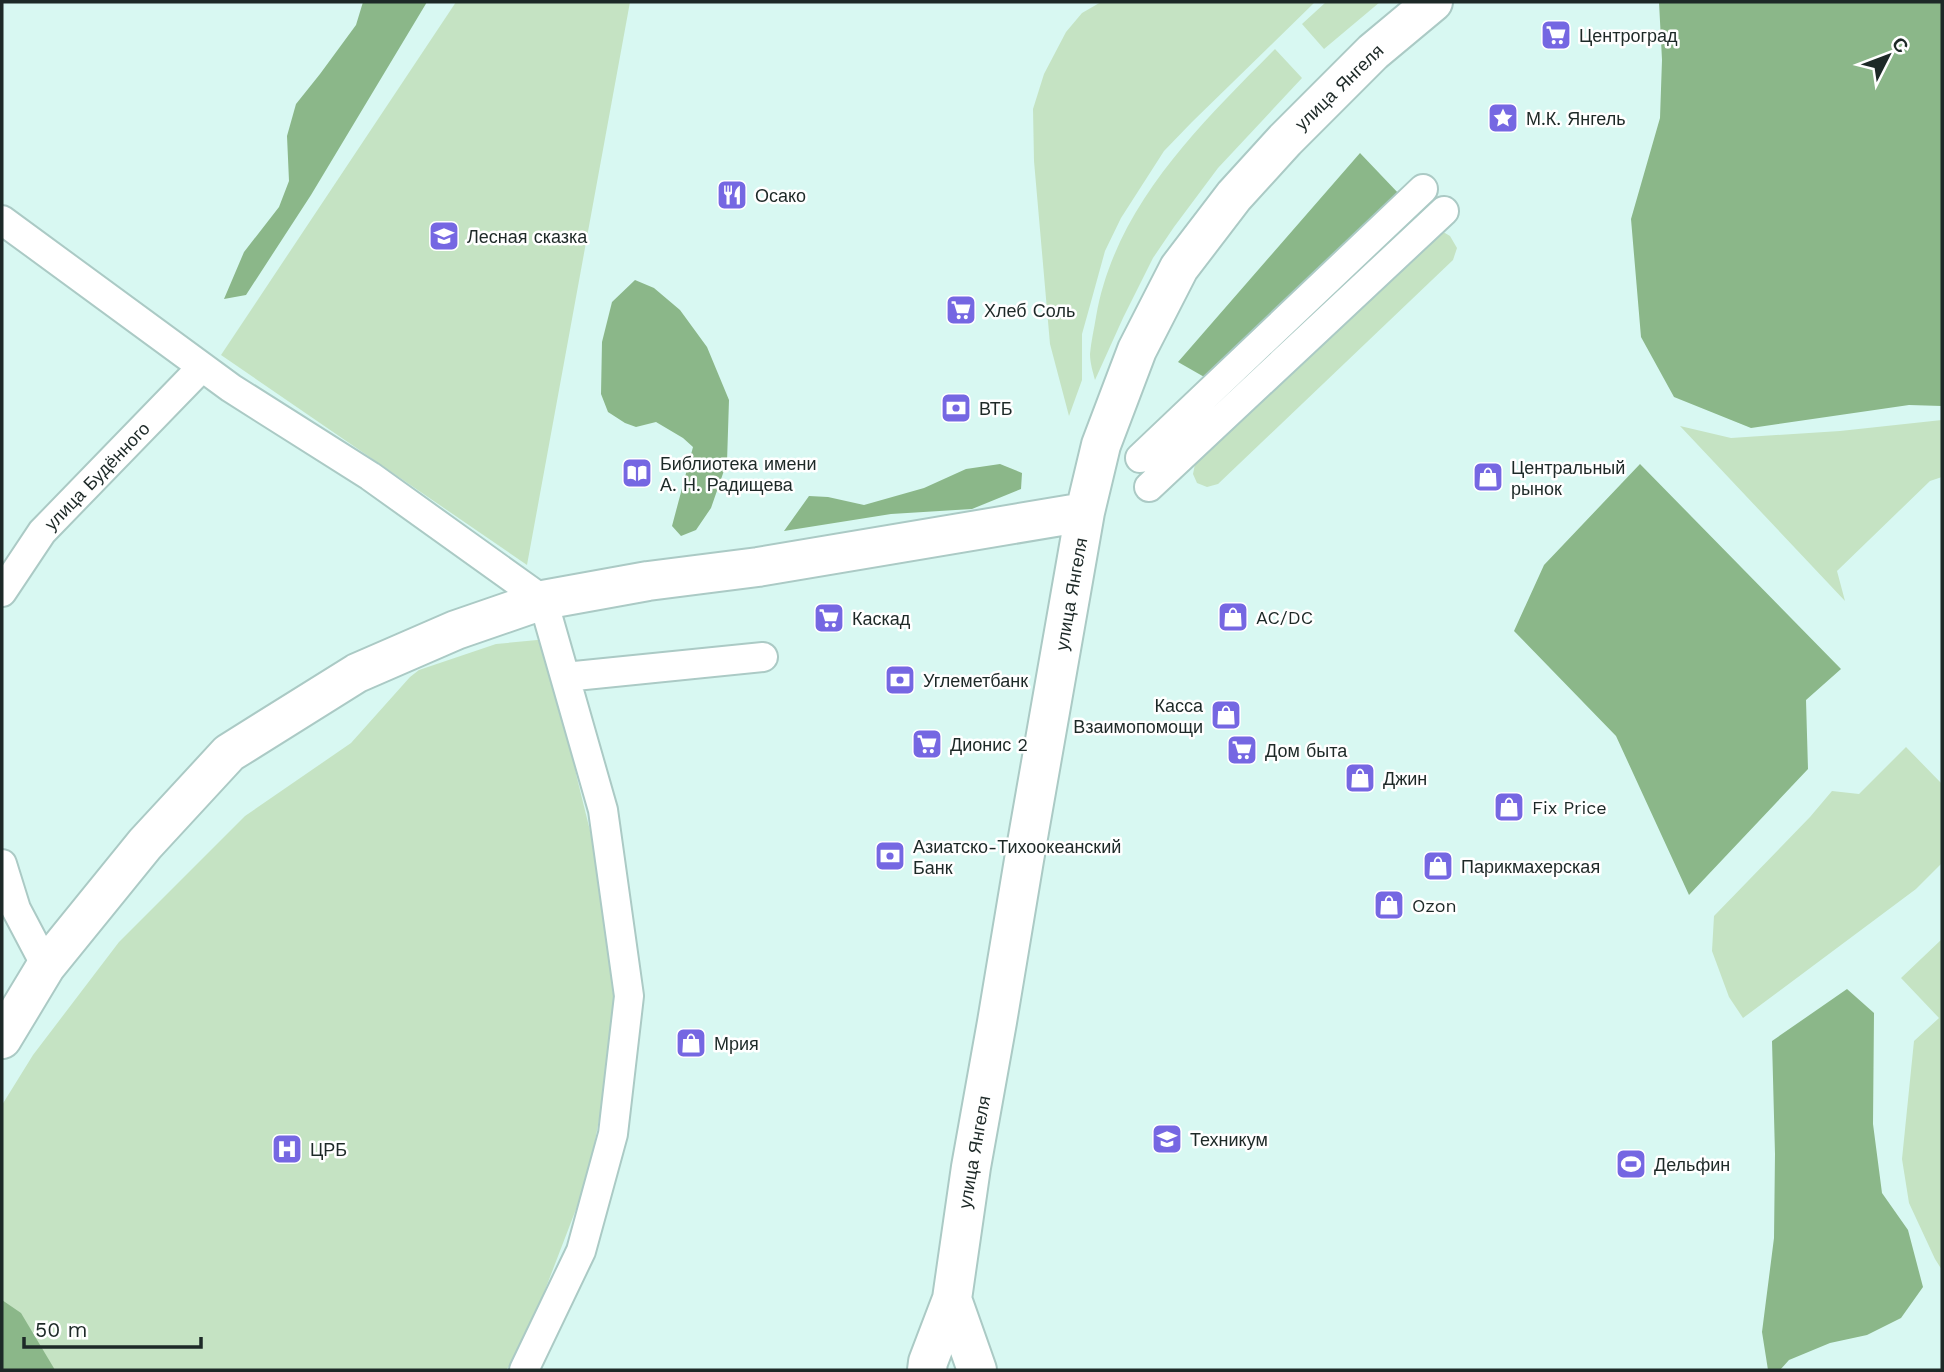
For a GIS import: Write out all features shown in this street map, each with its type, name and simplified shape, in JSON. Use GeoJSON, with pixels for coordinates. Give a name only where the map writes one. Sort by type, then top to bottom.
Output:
{"type":"FeatureCollection","features":[{"type":"Feature","properties":{"kind":"street","name":"улица Янгеля"},"geometry":{"type":"LineString","coordinates":[[952,1299],[971,1167],[998,1023],[1024,860],[1085,512],[1101,445],[1137,349],[1180,268],[1234,196],[1285,140],[1373,52],[1433,2]]}},
{"type":"Feature","properties":{"kind":"street"},"geometry":{"type":"LineString","coordinates":[[1140,458],[1423,189]]}},
{"type":"Feature","properties":{"kind":"street"},"geometry":{"type":"LineString","coordinates":[[1149,487],[1444,211]]}},
{"type":"Feature","properties":{"kind":"street"},"geometry":{"type":"LineString","coordinates":[[2,220],[230,388],[370,476],[543,600],[603,810],[629,996],[613,1134],[581,1251],[524,1370]]}},
{"type":"Feature","properties":{"kind":"street","name":"улица Будённого"},"geometry":{"type":"LineString","coordinates":[[2,592],[42,532],[202,367]]}},
{"type":"Feature","properties":{"kind":"street"},"geometry":{"type":"LineString","coordinates":[[2,1039],[46,966],[145,844],[229,753],[357,673],[456,630],[543,600],[1085,512]]}},
{"type":"Feature","properties":{"kind":"street"},"geometry":{"type":"LineString","coordinates":[[565,677],[763,657]]}},
{"type":"Feature","properties":{"kind":"street"},"geometry":{"type":"LineString","coordinates":[[2,864],[16,909],[46,966]]}},
{"type":"Feature","properties":{"kind":"street"},"geometry":{"type":"LineString","coordinates":[[927,1370],[952,1299]]}},
{"type":"Feature","properties":{"kind":"street"},"geometry":{"type":"LineString","coordinates":[[952,1299],[977,1370]]}},
{"type":"Feature","properties":{"kind":"green space"},"geometry":{"type":"Polygon","coordinates":[[[363,2],[427,2],[311,195],[246,295],[224,299],[244,252],[279,207],[289,181],[287,136],[296,104],[356,25],[363,2]]]}},
{"type":"Feature","properties":{"kind":"green space","name":"Лесная сказка"},"geometry":{"type":"Polygon","coordinates":[[[456,2],[630,2],[527,565],[221,355],[456,2]]]}},
{"type":"Feature","properties":{"kind":"green space"},"geometry":{"type":"Polygon","coordinates":[[[1101,2],[1315,2],[1164,151],[1121,218],[1105,251],[1082,334],[1082,380],[1069,416],[1050,344],[1034,161],[1033,109],[1044,74],[1066,32],[1082,13],[1101,2]]]}},
{"type":"Feature","properties":{"kind":"green space"},"geometry":{"type":"Polygon","coordinates":[[[1326,2],[1380,2],[1324,49],[1302,24],[1326,2]]]}},
{"type":"Feature","properties":{"kind":"green space"},"geometry":{"type":"Polygon","coordinates":[[[1659,2],[1942,2],[1942,406],[1909,405],[1751,428],[1674,397],[1641,337],[1631,219],[1660,118],[1662,60],[1659,2]]]}},
{"type":"Feature","properties":{"kind":"green space"},"geometry":{"type":"Polygon","coordinates":[[[1275,49],[1302,78],[1218,168],[1174,227],[1153,258],[1095,380],[1090,354],[1096,317],[1106,277],[1121,239],[1164,170],[1218,107],[1275,49]]]}},
{"type":"Feature","properties":{"kind":"green space"},"geometry":{"type":"Polygon","coordinates":[[[1360,153],[1400,195],[1206,378],[1178,362],[1360,153]]]}},
{"type":"Feature","properties":{"kind":"green space"},"geometry":{"type":"Polygon","coordinates":[[[1440,230],[1450,236],[1457,248],[1453,260],[1218,484],[1207,487],[1197,483],[1193,474],[1195,464],[1429,232],[1440,230]]]}},
{"type":"Feature","properties":{"kind":"green space"},"geometry":{"type":"Polygon","coordinates":[[[635,280],[654,288],[680,310],[707,347],[729,400],[727,462],[711,508],[696,530],[681,536],[672,526],[693,447],[656,422],[636,427],[625,423],[608,412],[601,394],[602,342],[612,302],[635,280]]]}},
{"type":"Feature","properties":{"kind":"green space"},"geometry":{"type":"Polygon","coordinates":[[[1942,420],[1942,477],[1930,481],[1837,571],[1845,601],[1680,426],[1731,438],[1840,431],[1942,420]]]}},
{"type":"Feature","properties":{"kind":"green space"},"geometry":{"type":"Polygon","coordinates":[[[1000,464],[1022,473],[1021,489],[972,509],[891,514],[784,531],[809,496],[864,505],[924,488],[966,469],[1000,464]]]}},
{"type":"Feature","properties":{"kind":"green space"},"geometry":{"type":"Polygon","coordinates":[[[1640,464],[1841,669],[1806,700],[1808,769],[1689,895],[1616,736],[1514,631],[1544,565],[1640,464]]]}},
{"type":"Feature","properties":{"kind":"green space"},"geometry":{"type":"Polygon","coordinates":[[[548,639],[596,855],[615,1010],[588,1178],[522,1350],[506,1370],[2,1370],[2,1105],[33,1055],[119,942],[245,816],[351,743],[410,677],[419,670],[496,644],[548,639]]]}},
{"type":"Feature","properties":{"kind":"green space"},"geometry":{"type":"Polygon","coordinates":[[[1906,747],[1942,784],[1942,863],[1916,889],[1743,1018],[1729,997],[1712,951],[1714,916],[1832,791],[1859,794],[1906,747]]]}},
{"type":"Feature","properties":{"kind":"green space"},"geometry":{"type":"Polygon","coordinates":[[[1942,939],[1942,1270],[1909,1203],[1902,1159],[1914,1041],[1939,1018],[1901,978],[1942,939]]]}},
{"type":"Feature","properties":{"kind":"green space"},"geometry":{"type":"Polygon","coordinates":[[[1847,989],[1874,1013],[1873,1124],[1882,1193],[1908,1230],[1923,1287],[1901,1318],[1867,1335],[1830,1343],[1789,1360],[1780,1370],[1768,1370],[1762,1332],[1774,1238],[1772,1041],[1847,989]]]}},
{"type":"Feature","properties":{"kind":"green space"},"geometry":{"type":"Polygon","coordinates":[[[2,1300],[21,1313],[55,1370],[2,1370],[2,1300]]]}},
{"type":"Feature","properties":{"kind":"place","name":"Центроград"},"geometry":{"type":"Point","coordinates":[1556,35]}},
{"type":"Feature","properties":{"kind":"place","name":"М.К. Янгель"},"geometry":{"type":"Point","coordinates":[1503,118]}},
{"type":"Feature","properties":{"kind":"place","name":"Осако"},"geometry":{"type":"Point","coordinates":[732,195]}},
{"type":"Feature","properties":{"kind":"place","name":"Лесная сказка"},"geometry":{"type":"Point","coordinates":[444,236]}},
{"type":"Feature","properties":{"kind":"place","name":"Хлеб Соль"},"geometry":{"type":"Point","coordinates":[961,310]}},
{"type":"Feature","properties":{"kind":"place","name":"ВТБ"},"geometry":{"type":"Point","coordinates":[956,408]}},
{"type":"Feature","properties":{"kind":"place","name":"Библиотека имени А. Н. Радищева"},"geometry":{"type":"Point","coordinates":[637,473]}},
{"type":"Feature","properties":{"kind":"place","name":"Центральный рынок"},"geometry":{"type":"Point","coordinates":[1488,477]}},
{"type":"Feature","properties":{"kind":"place","name":"AC/DC"},"geometry":{"type":"Point","coordinates":[1233,617]}},
{"type":"Feature","properties":{"kind":"place","name":"Каскад"},"geometry":{"type":"Point","coordinates":[829,618]}},
{"type":"Feature","properties":{"kind":"place","name":"Углеметбанк"},"geometry":{"type":"Point","coordinates":[900,680]}},
{"type":"Feature","properties":{"kind":"place","name":"Касса Взаимопомощи"},"geometry":{"type":"Point","coordinates":[1226,715]}},
{"type":"Feature","properties":{"kind":"place","name":"Дионис 2"},"geometry":{"type":"Point","coordinates":[927,744]}},
{"type":"Feature","properties":{"kind":"place","name":"Дом быта"},"geometry":{"type":"Point","coordinates":[1242,750]}},
{"type":"Feature","properties":{"kind":"place","name":"Джин"},"geometry":{"type":"Point","coordinates":[1360,778]}},
{"type":"Feature","properties":{"kind":"place","name":"Fix Price"},"geometry":{"type":"Point","coordinates":[1509,807]}},
{"type":"Feature","properties":{"kind":"place","name":"Азиатско-Тихоокеанский Банк"},"geometry":{"type":"Point","coordinates":[890,856]}},
{"type":"Feature","properties":{"kind":"place","name":"Парикмахерская"},"geometry":{"type":"Point","coordinates":[1438,866]}},
{"type":"Feature","properties":{"kind":"place","name":"Ozon"},"geometry":{"type":"Point","coordinates":[1389,905]}},
{"type":"Feature","properties":{"kind":"place","name":"Мрия"},"geometry":{"type":"Point","coordinates":[691,1043]}},
{"type":"Feature","properties":{"kind":"place","name":"Техникум"},"geometry":{"type":"Point","coordinates":[1167,1139]}},
{"type":"Feature","properties":{"kind":"place","name":"ЦРБ"},"geometry":{"type":"Point","coordinates":[287,1149]}},
{"type":"Feature","properties":{"kind":"place","name":"Дельфин"},"geometry":{"type":"Point","coordinates":[1631,1164]}}]}
